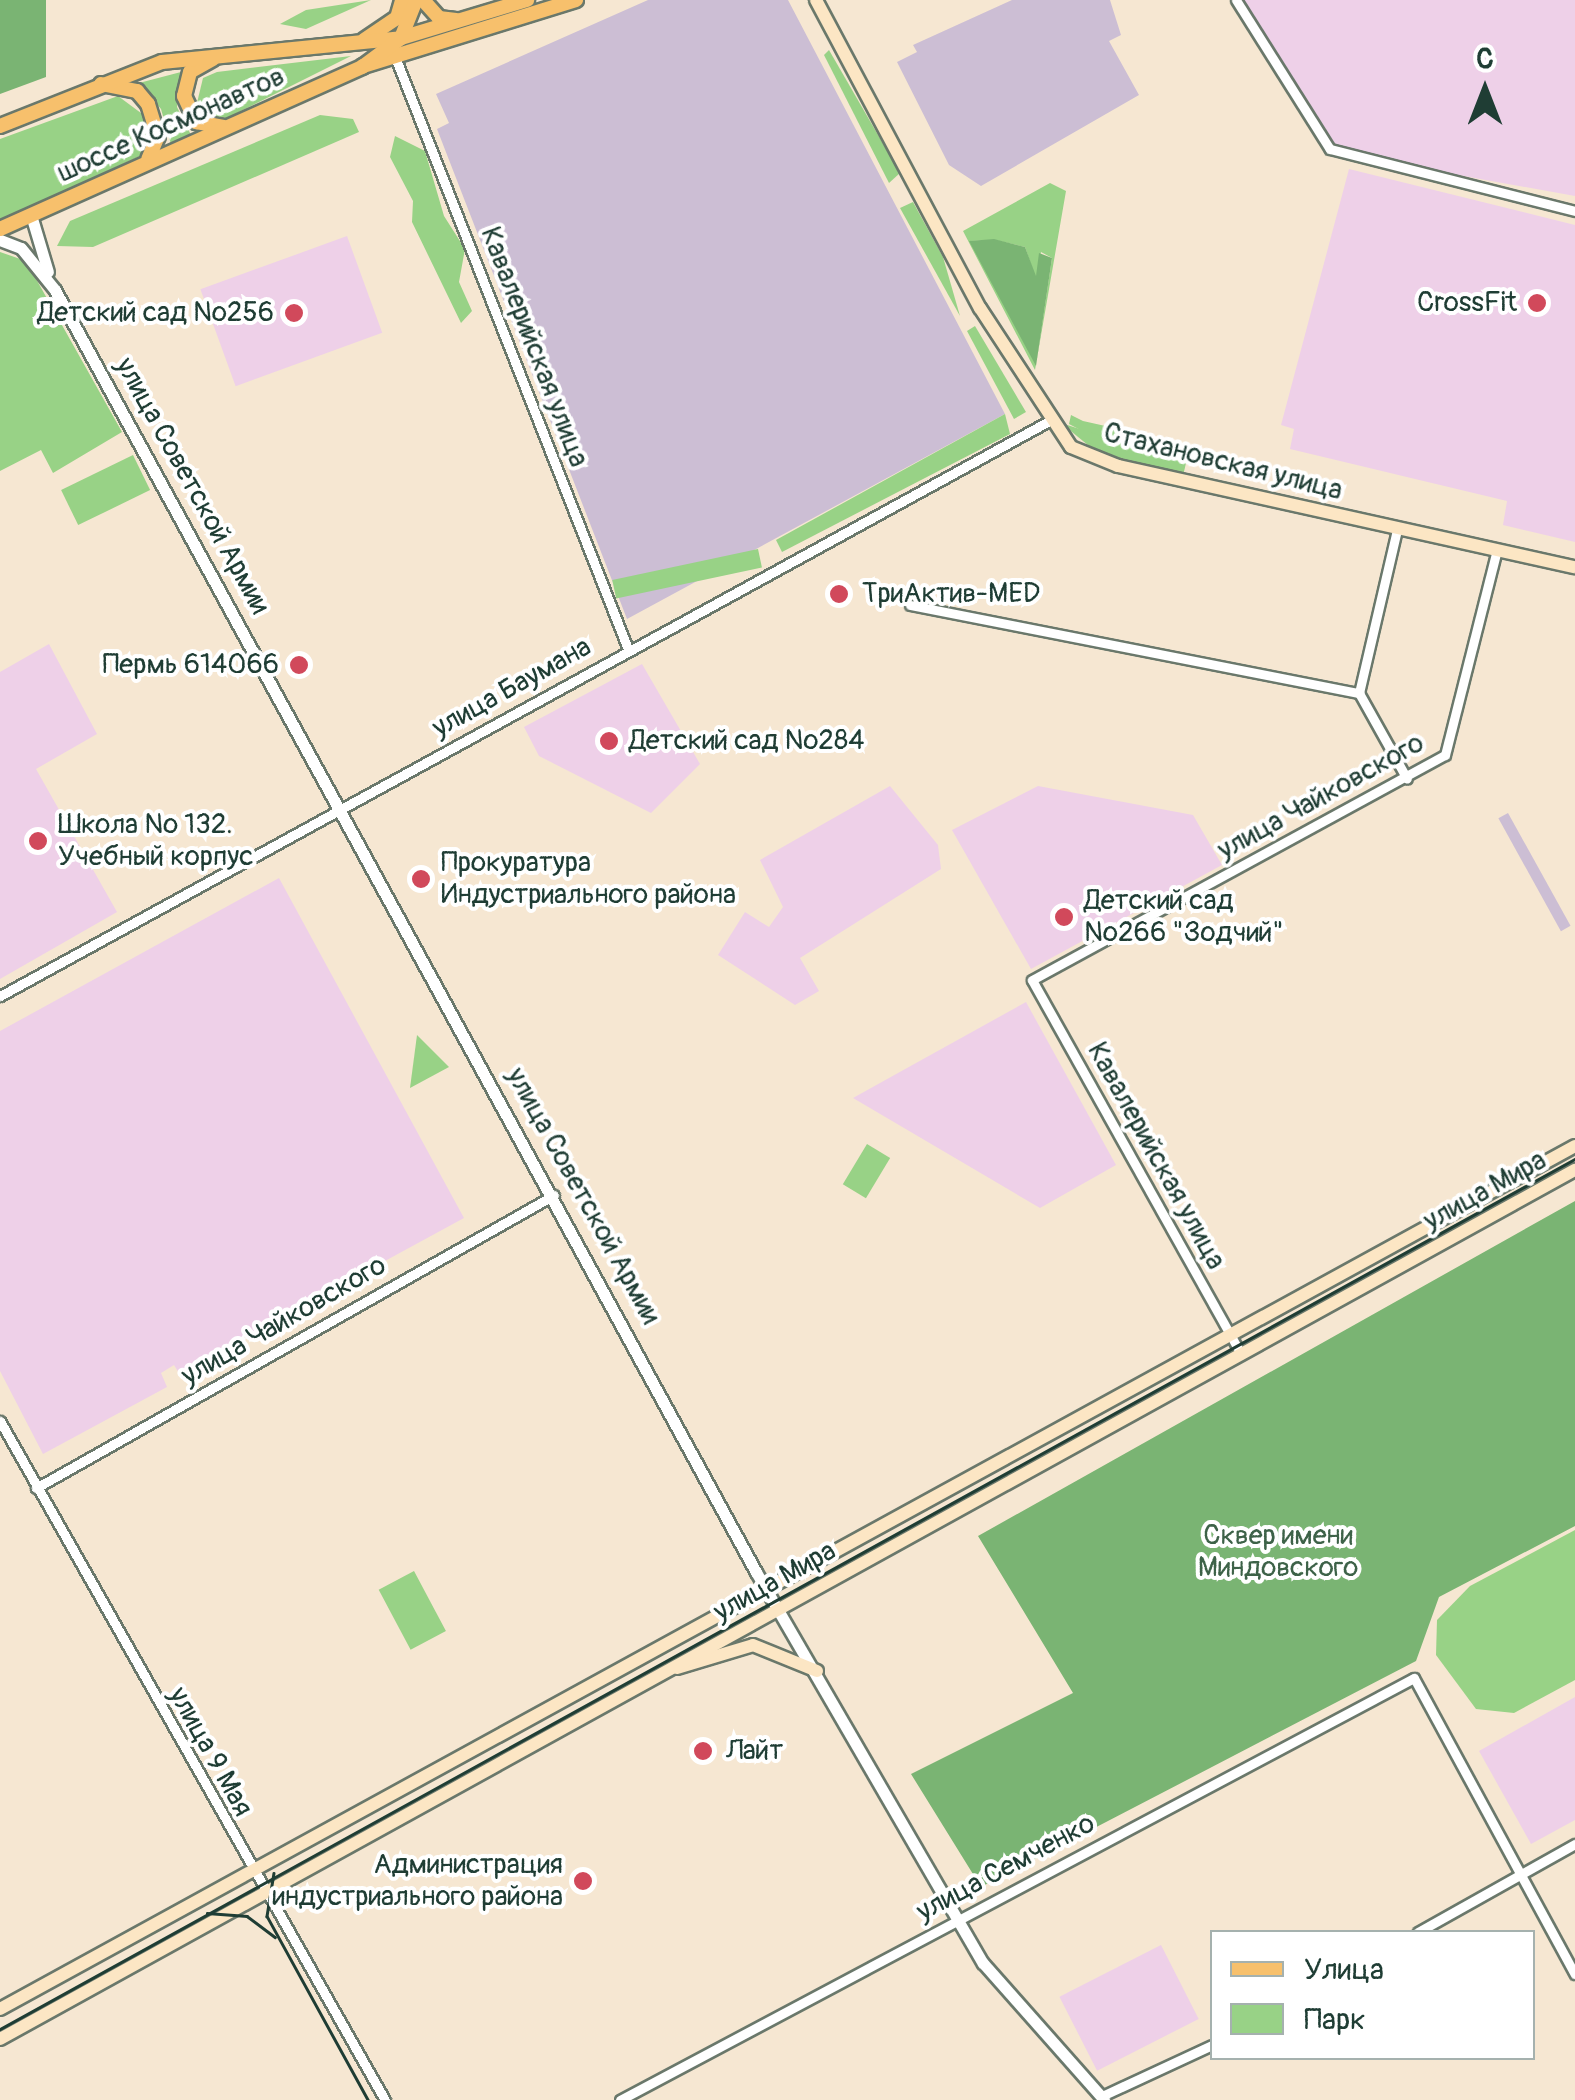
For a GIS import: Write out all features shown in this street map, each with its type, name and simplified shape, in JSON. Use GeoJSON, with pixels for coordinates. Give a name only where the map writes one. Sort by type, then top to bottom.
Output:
{"type":"FeatureCollection","features":[{"type":"Feature","properties":{"kind":"main road"},"geometry":{"type":"LineString","coordinates":[[359,42],[389,26],[402,0]]}},
{"type":"Feature","properties":{"kind":"main road"},"geometry":{"type":"LineString","coordinates":[[401,38],[420,0],[440,18],[472,19]]}},
{"type":"Feature","properties":{"kind":"main road","name":"шоссе Космонавтов"},"geometry":{"type":"LineString","coordinates":[[0,126],[101,84],[227,52],[401,38],[528,0]]}},
{"type":"Feature","properties":{"kind":"main road","name":"шоссе Космонавтов"},"geometry":{"type":"LineString","coordinates":[[362,66],[397,62],[576,0]]}},
{"type":"Feature","properties":{"kind":"main road","name":"Стахановская улица"},"geometry":{"type":"LineString","coordinates":[[816,0],[1048,422],[1071,447],[1106,462],[1575,567]]}},
{"type":"Feature","properties":{"kind":"main road","name":"шоссе Космонавтов"},"geometry":{"type":"LineString","coordinates":[[0,229],[362,66],[401,38]]}},
{"type":"Feature","properties":{"kind":"main road"},"geometry":{"type":"LineString","coordinates":[[227,52],[190,72],[184,96],[196,122],[228,127]]}},
{"type":"Feature","properties":{"kind":"main road"},"geometry":{"type":"LineString","coordinates":[[101,84],[137,92],[156,116],[157,148],[144,163]]}},
{"type":"Feature","properties":{"kind":"main road","name":"улица Мира"},"geometry":{"type":"LineString","coordinates":[[0,2009],[1575,1146]]}},
{"type":"Feature","properties":{"kind":"main road","name":"улица Мира"},"geometry":{"type":"LineString","coordinates":[[0,2039],[1575,1170]]}},
{"type":"Feature","properties":{"kind":"main road"},"geometry":{"type":"LineString","coordinates":[[670,1669],[740,1644],[816,1670]]}},
{"type":"Feature","properties":{"kind":"street"},"geometry":{"type":"LineString","coordinates":[[1236,0],[1330,149],[1575,211]]}},
{"type":"Feature","properties":{"kind":"street","name":"Кавалерийская улица"},"geometry":{"type":"LineString","coordinates":[[397,62],[628,649]]}},
{"type":"Feature","properties":{"kind":"street","name":"улица Советской Армии"},"geometry":{"type":"LineString","coordinates":[[31,215],[56,290],[768,1590],[782,1608],[983,1962],[1103,2098]]}},
{"type":"Feature","properties":{"kind":"street","name":"улица Советской Армии"},"geometry":{"type":"LineString","coordinates":[[0,240],[21,248],[56,290]]}},
{"type":"Feature","properties":{"kind":"street","name":"улица Баумана"},"geometry":{"type":"LineString","coordinates":[[0,996],[1048,422]]}},
{"type":"Feature","properties":{"kind":"street"},"geometry":{"type":"LineString","coordinates":[[1398,530],[1358,693],[1407,778]]}},
{"type":"Feature","properties":{"kind":"street","name":"улица Чайковского"},"geometry":{"type":"LineString","coordinates":[[1032,980],[1407,778],[1456,738],[1498,550]]}},
{"type":"Feature","properties":{"kind":"street"},"geometry":{"type":"LineString","coordinates":[[910,604],[1358,693]]}},
{"type":"Feature","properties":{"kind":"street","name":"Кавалерийская улица"},"geometry":{"type":"LineString","coordinates":[[1032,980],[1241,1354]]}},
{"type":"Feature","properties":{"kind":"street","name":"улица Чайковского"},"geometry":{"type":"LineString","coordinates":[[36,1488],[554,1195]]}},
{"type":"Feature","properties":{"kind":"street","name":"улица 9 Мая"},"geometry":{"type":"LineString","coordinates":[[0,1421],[249,1871],[385,2100]]}},
{"type":"Feature","properties":{"kind":"street","name":"улица Семченко"},"geometry":{"type":"LineString","coordinates":[[620,2100],[1414,1678],[1521,1875]]}},
{"type":"Feature","properties":{"kind":"street"},"geometry":{"type":"LineString","coordinates":[[1422,1930],[1575,1844]]}},
{"type":"Feature","properties":{"kind":"street"},"geometry":{"type":"LineString","coordinates":[[1521,1875],[1575,1974]]}},
{"type":"Feature","properties":{"kind":"street"},"geometry":{"type":"LineString","coordinates":[[1103,2098],[1210,2045]]}},
{"type":"Feature","properties":{"kind":"shaded area"},"geometry":{"type":"Polygon","coordinates":[[[648,0],[788,0],[1005,414],[627,619],[437,129],[449,123],[436,94],[648,0]]]}},
{"type":"Feature","properties":{"kind":"shaded area"},"geometry":{"type":"Polygon","coordinates":[[[1012,0],[1110,0],[1121,35],[1109,41],[1139,95],[981,186],[949,165],[897,62],[917,52],[913,45],[1012,0]]]}},
{"type":"Feature","properties":{"kind":"shaded area"},"geometry":{"type":"Polygon","coordinates":[[[1239,0],[1575,0],[1575,196],[1347,155],[1328,139],[1239,0]]]}},
{"type":"Feature","properties":{"kind":"shaded area"},"geometry":{"type":"Polygon","coordinates":[[[1349,169],[1575,225],[1575,542],[1503,525],[1507,501],[1290,449],[1294,429],[1281,425],[1349,169]]]}},
{"type":"Feature","properties":{"kind":"shaded area","name":"Детский сад №256"},"geometry":{"type":"Polygon","coordinates":[[[347,236],[382,333],[236,386],[200,289],[347,236]]]}},
{"type":"Feature","properties":{"kind":"shaded area","name":"Школа № 132. Учебный корпус"},"geometry":{"type":"Polygon","coordinates":[[[49,644],[97,734],[36,769],[117,912],[0,979],[0,672],[49,644]]]}},
{"type":"Feature","properties":{"kind":"shaded area","name":"Детский сад №284"},"geometry":{"type":"Polygon","coordinates":[[[642,664],[700,764],[651,813],[539,756],[524,727],[642,664]]]}},
{"type":"Feature","properties":{"kind":"shaded area"},"geometry":{"type":"Polygon","coordinates":[[[890,786],[938,845],[941,869],[800,958],[819,991],[795,1005],[718,955],[745,912],[769,927],[783,907],[760,860],[890,786]]]}},
{"type":"Feature","properties":{"kind":"shaded area","name":"Детский сад №266 \"Зодчий\""},"geometry":{"type":"Polygon","coordinates":[[[1038,786],[1193,815],[1222,865],[1031,969],[952,830],[1038,786]]]}},
{"type":"Feature","properties":{"kind":"shaded area"},"geometry":{"type":"Polygon","coordinates":[[[1508,813],[1571,926],[1561,931],[1498,818],[1508,813]]]}},
{"type":"Feature","properties":{"kind":"shaded area"},"geometry":{"type":"Polygon","coordinates":[[[279,878],[464,1218],[179,1373],[174,1365],[161,1373],[167,1387],[43,1454],[0,1371],[0,1031],[279,878]]]}},
{"type":"Feature","properties":{"kind":"shaded area"},"geometry":{"type":"Polygon","coordinates":[[[1026,1002],[1116,1165],[1040,1208],[853,1098],[1026,1002]]]}},
{"type":"Feature","properties":{"kind":"shaded area"},"geometry":{"type":"Polygon","coordinates":[[[1575,1697],[1575,1820],[1531,1844],[1479,1751],[1575,1697]]]}},
{"type":"Feature","properties":{"kind":"shaded area"},"geometry":{"type":"Polygon","coordinates":[[[1161,1945],[1199,2019],[1097,2071],[1059,1997],[1161,1945]]]}},
{"type":"Feature","properties":{"kind":"green space"},"geometry":{"type":"Polygon","coordinates":[[[0,0],[46,0],[46,77],[0,94],[0,0]]]}},
{"type":"Feature","properties":{"kind":"green space"},"geometry":{"type":"Polygon","coordinates":[[[371,0],[306,29],[280,24],[306,10],[371,0]]]}},
{"type":"Feature","properties":{"kind":"green space"},"geometry":{"type":"Polygon","coordinates":[[[829,50],[900,173],[889,183],[824,55],[829,50]]]}},
{"type":"Feature","properties":{"kind":"green space"},"geometry":{"type":"Polygon","coordinates":[[[351,56],[215,124],[196,107],[203,78],[217,72],[351,56]]]}},
{"type":"Feature","properties":{"kind":"green space"},"geometry":{"type":"Polygon","coordinates":[[[181,72],[177,107],[191,135],[172,148],[161,109],[139,83],[181,72]]]}},
{"type":"Feature","properties":{"kind":"green space"},"geometry":{"type":"Polygon","coordinates":[[[118,96],[145,116],[149,152],[0,220],[0,139],[118,96]]]}},
{"type":"Feature","properties":{"kind":"green space"},"geometry":{"type":"Polygon","coordinates":[[[320,115],[353,119],[359,132],[93,247],[57,246],[70,221],[320,115]]]}},
{"type":"Feature","properties":{"kind":"green space"},"geometry":{"type":"Polygon","coordinates":[[[395,136],[425,151],[444,216],[465,249],[459,282],[472,311],[461,323],[412,222],[413,201],[390,157],[395,136]]]}},
{"type":"Feature","properties":{"kind":"green space"},"geometry":{"type":"Polygon","coordinates":[[[1050,183],[1066,191],[1035,370],[963,231],[1050,183]],[[995,240],[970,241],[1036,364],[1052,258],[1041,252],[1036,279],[1025,247],[995,240]]]}},
{"type":"Feature","properties":{"kind":"green space"},"geometry":{"type":"Polygon","coordinates":[[[913,202],[943,257],[960,316],[900,208],[913,202]]]}},
{"type":"Feature","properties":{"kind":"green space"},"geometry":{"type":"Polygon","coordinates":[[[994,239],[1025,247],[1036,276],[1039,253],[1052,258],[1036,366],[969,241],[994,239]]]}},
{"type":"Feature","properties":{"kind":"green space"},"geometry":{"type":"Polygon","coordinates":[[[0,252],[26,261],[122,432],[53,473],[41,450],[0,471],[0,252]]]}},
{"type":"Feature","properties":{"kind":"green space"},"geometry":{"type":"Polygon","coordinates":[[[975,326],[1026,412],[1014,419],[967,331],[975,326]]]}},
{"type":"Feature","properties":{"kind":"green space"},"geometry":{"type":"Polygon","coordinates":[[[1005,414],[1010,434],[782,552],[776,540],[1005,414]]]}},
{"type":"Feature","properties":{"kind":"green space"},"geometry":{"type":"Polygon","coordinates":[[[1071,415],[1177,442],[1167,453],[1088,434],[1069,424],[1071,415]]]}},
{"type":"Feature","properties":{"kind":"green space"},"geometry":{"type":"Polygon","coordinates":[[[1061,423],[1186,463],[1183,476],[1100,455],[1061,423]]]}},
{"type":"Feature","properties":{"kind":"green space"},"geometry":{"type":"Polygon","coordinates":[[[133,455],[150,490],[78,525],[61,490],[133,455]]]}},
{"type":"Feature","properties":{"kind":"green space"},"geometry":{"type":"Polygon","coordinates":[[[758,549],[762,568],[616,599],[612,580],[758,549]]]}},
{"type":"Feature","properties":{"kind":"green space"},"geometry":{"type":"Polygon","coordinates":[[[417,1035],[449,1067],[410,1088],[417,1035]]]}},
{"type":"Feature","properties":{"kind":"green space"},"geometry":{"type":"Polygon","coordinates":[[[867,1144],[890,1158],[866,1198],[843,1184],[867,1144]]]}},
{"type":"Feature","properties":{"kind":"green space","name":"Сквер имени Миндовского"},"geometry":{"type":"Polygon","coordinates":[[[1575,1201],[1575,1526],[1439,1597],[1416,1661],[981,1887],[911,1774],[1073,1693],[978,1536],[1575,1201]]]}},
{"type":"Feature","properties":{"kind":"green space"},"geometry":{"type":"Polygon","coordinates":[[[1575,1530],[1575,1680],[1514,1713],[1476,1709],[1436,1655],[1437,1620],[1470,1586],[1575,1530]]]}},
{"type":"Feature","properties":{"kind":"green space"},"geometry":{"type":"Polygon","coordinates":[[[414,1571],[446,1631],[411,1650],[379,1590],[414,1571]]]}},
{"type":"Feature","properties":{"kind":"tram line"},"geometry":{"type":"LineString","coordinates":[[0,2029],[1575,1159]]}},
{"type":"Feature","properties":{"kind":"tram line"},"geometry":{"type":"LineString","coordinates":[[274,1873],[267,1916],[368,2100]]}},
{"type":"Feature","properties":{"kind":"tram line"},"geometry":{"type":"LineString","coordinates":[[207,1913],[247,1916],[275,1937]]}},
{"type":"Feature","properties":{"kind":"place","name":"CrossFit"},"geometry":{"type":"Point","coordinates":[1537,303]}},
{"type":"Feature","properties":{"kind":"place","name":"Детский сад №256"},"geometry":{"type":"Point","coordinates":[294,313]}},
{"type":"Feature","properties":{"kind":"place","name":"ТриАктив-MED"},"geometry":{"type":"Point","coordinates":[839,594]}},
{"type":"Feature","properties":{"kind":"place","name":"Пермь 614066"},"geometry":{"type":"Point","coordinates":[299,665]}},
{"type":"Feature","properties":{"kind":"place","name":"Детский сад №284"},"geometry":{"type":"Point","coordinates":[609,741]}},
{"type":"Feature","properties":{"kind":"place","name":"Школа № 132. Учебный корпус"},"geometry":{"type":"Point","coordinates":[38,841]}},
{"type":"Feature","properties":{"kind":"place","name":"Прокуратура Индустриального района"},"geometry":{"type":"Point","coordinates":[421,879]}},
{"type":"Feature","properties":{"kind":"place","name":"Детский сад №266 \"Зодчий\""},"geometry":{"type":"Point","coordinates":[1064,917]}},
{"type":"Feature","properties":{"kind":"place","name":"Лайт"},"geometry":{"type":"Point","coordinates":[703,1751]}},
{"type":"Feature","properties":{"kind":"place","name":"Администрация индустриального района"},"geometry":{"type":"Point","coordinates":[583,1881]}}]}
